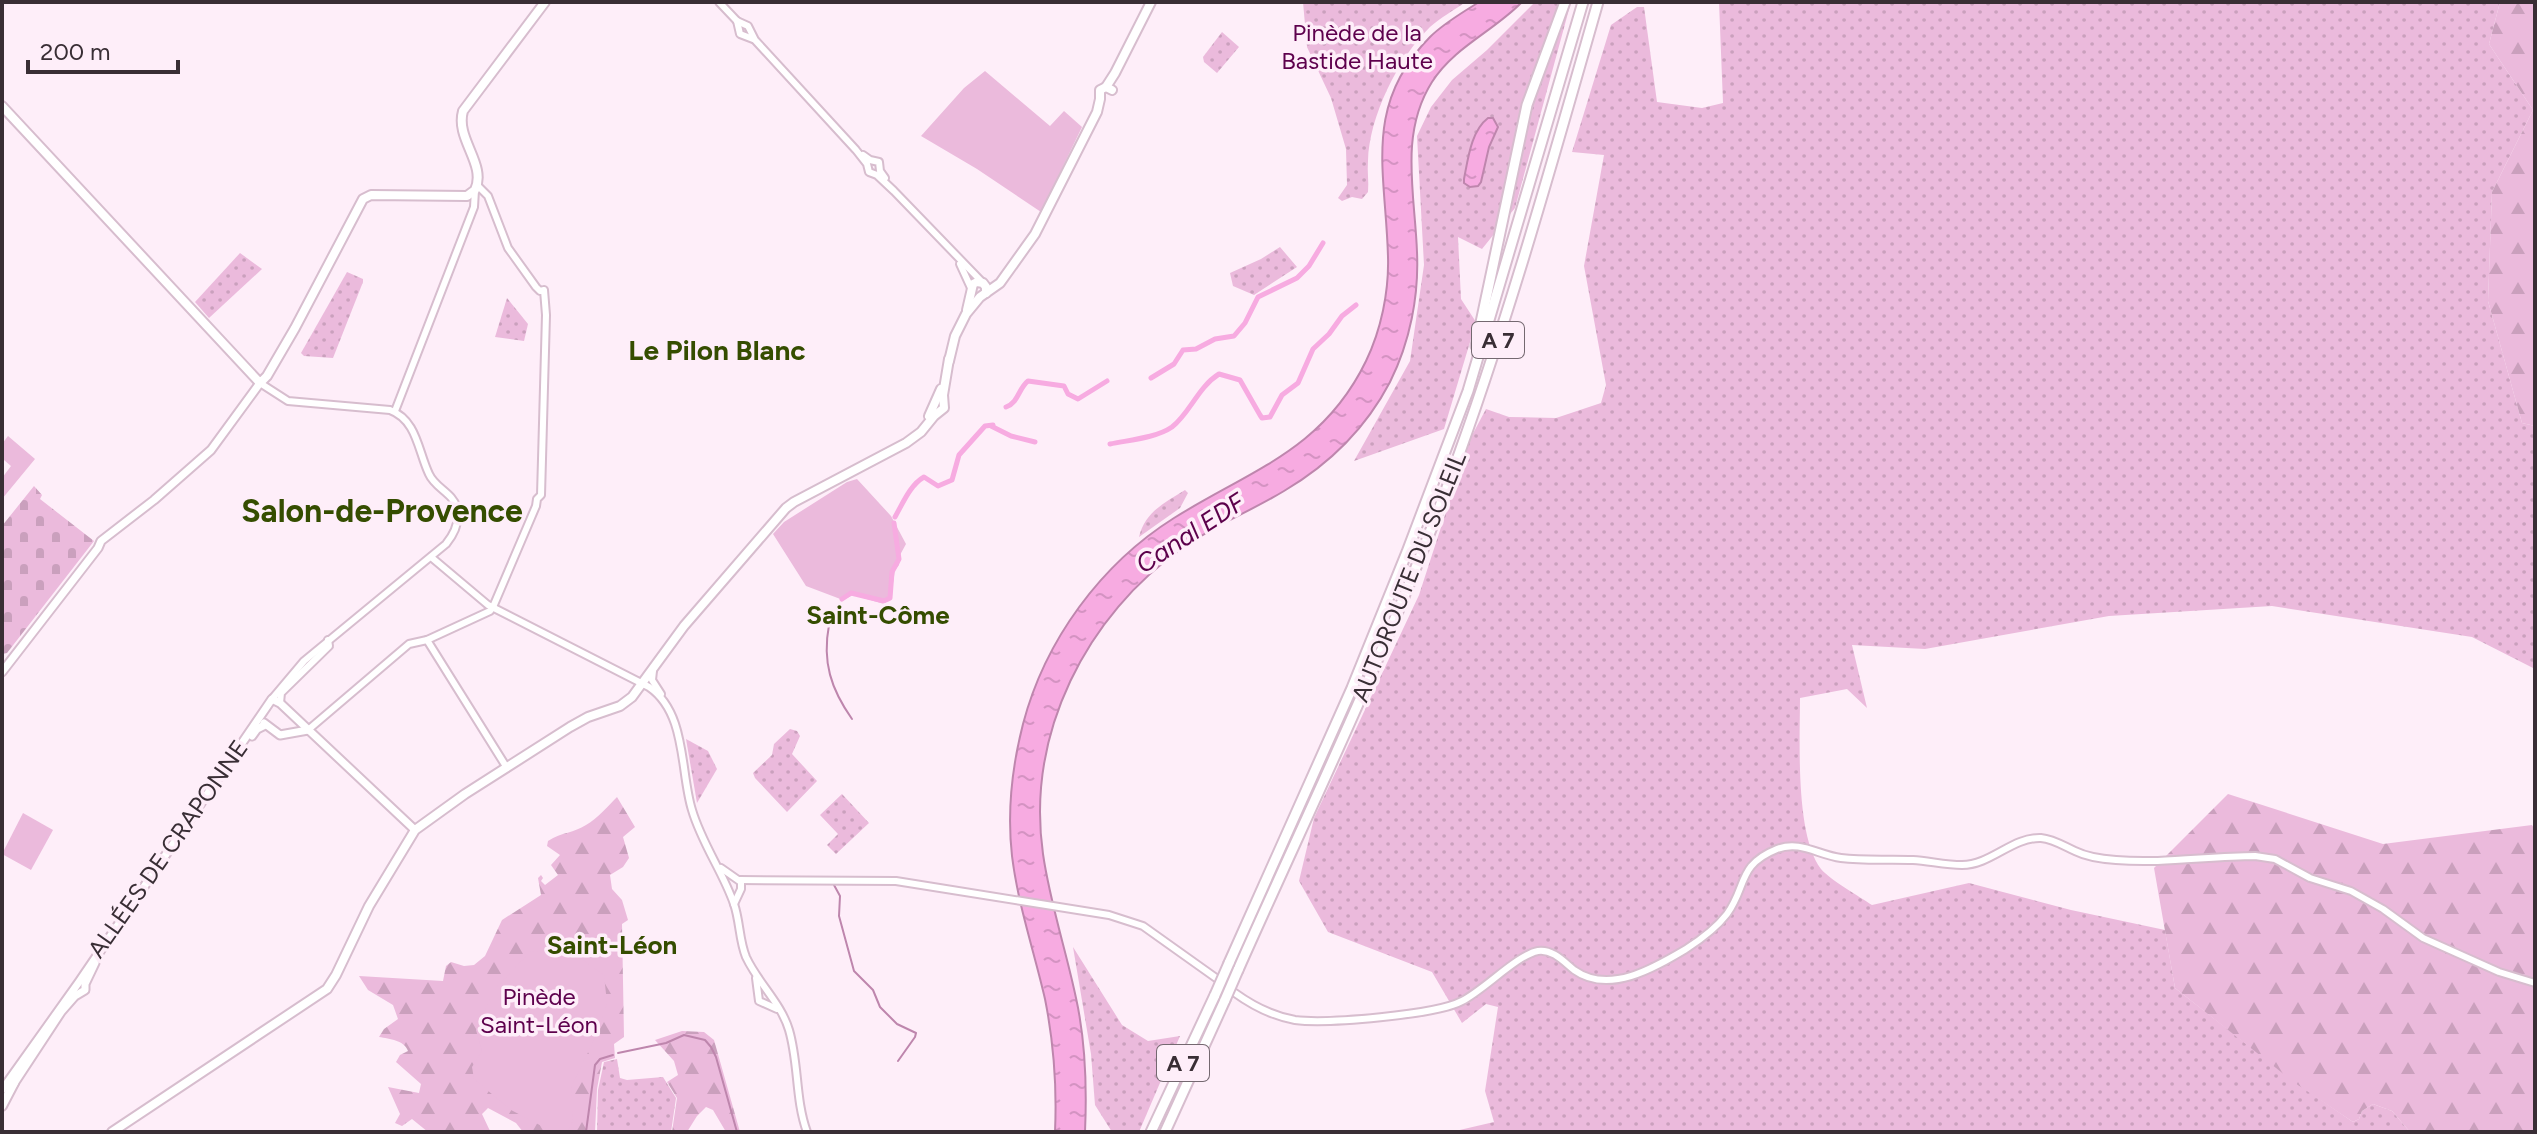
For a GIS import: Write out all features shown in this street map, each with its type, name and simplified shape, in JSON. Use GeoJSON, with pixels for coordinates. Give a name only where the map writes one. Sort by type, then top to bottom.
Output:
{"type":"FeatureCollection","features":[{"type":"Feature","properties":{"kind":"highway"},"geometry":{"type":"LineString","coordinates":[[1468,391],[1465,382],[1488,299],[1527,105],[1565,2]]}},
{"type":"Feature","properties":{"kind":"highway","name":"AUTOROUTE DU SOLEIL"},"geometry":{"type":"LineString","coordinates":[[1165,1132],[1220,997],[1229,963],[1352,688],[1468,391],[1583,2]]}},
{"type":"Feature","properties":{"kind":"highway","name":"AUTOROUTE DU SOLEIL"},"geometry":{"type":"LineString","coordinates":[[1151,1132],[1220,997],[1238,970],[1373,670],[1433,523],[1503,324],[1598,2]]}},
{"type":"Feature","properties":{"kind":"main road"},"geometry":{"type":"LineString","coordinates":[[2,672],[101,541],[201,461],[267,376],[366,197],[467,196],[476,188],[477,171],[461,132],[463,111],[545,2]]}},
{"type":"Feature","properties":{"kind":"main road"},"geometry":{"type":"LineString","coordinates":[[966,314],[1002,279],[1035,234],[1097,112],[1104,100],[1112,99],[1109,89],[1115,73],[1151,2]]}},
{"type":"Feature","properties":{"kind":"main road"},"geometry":{"type":"LineString","coordinates":[[2,106],[260,383]]}},
{"type":"Feature","properties":{"kind":"main road"},"geometry":{"type":"LineString","coordinates":[[112,1132],[322,992],[336,975],[369,906],[415,830],[588,717],[620,706],[632,697],[684,626],[786,508],[921,432],[939,404],[955,336],[966,314],[975,283],[1002,279]]}},
{"type":"Feature","properties":{"kind":"main road"},"geometry":{"type":"LineString","coordinates":[[983,283],[983,295]]}},
{"type":"Feature","properties":{"kind":"main road"},"geometry":{"type":"LineString","coordinates":[[972,290],[974,295],[983,295]]}},
{"type":"Feature","properties":{"kind":"main road"},"geometry":{"type":"LineString","coordinates":[[276,701],[415,830]]}},
{"type":"Feature","properties":{"kind":"main road","name":"ALLÉES DE CRAPONNE"},"geometry":{"type":"LineString","coordinates":[[2,1095],[276,701]]}},
{"type":"Feature","properties":{"kind":"main road"},"geometry":{"type":"LineString","coordinates":[[290,732],[295,725],[293,716]]}},
{"type":"Feature","properties":{"kind":"main road"},"geometry":{"type":"LineString","coordinates":[[262,722],[280,735],[308,730]]}},
{"type":"Feature","properties":{"kind":"main road","name":"ALLÉES DE CRAPONNE"},"geometry":{"type":"LineString","coordinates":[[14,1083],[80,986]]}},
{"type":"Feature","properties":{"kind":"main road"},"geometry":{"type":"LineString","coordinates":[[2,1095],[14,1083]]}},
{"type":"Feature","properties":{"kind":"street"},"geometry":{"type":"LineString","coordinates":[[719,2],[740,25],[748,26],[748,34],[856,150],[869,162],[879,162],[877,171]]}},
{"type":"Feature","properties":{"kind":"street"},"geometry":{"type":"LineString","coordinates":[[869,162],[868,170],[877,171],[956,258],[983,283]]}},
{"type":"Feature","properties":{"kind":"street"},"geometry":{"type":"LineString","coordinates":[[308,730],[409,644],[427,640],[493,607],[541,495],[544,290],[536,287],[508,248],[488,196],[476,188],[474,207],[395,411]]}},
{"type":"Feature","properties":{"kind":"street"},"geometry":{"type":"LineString","coordinates":[[956,258],[972,290]]}},
{"type":"Feature","properties":{"kind":"street"},"geometry":{"type":"LineString","coordinates":[[260,383],[291,401],[395,411],[410,424],[429,476],[451,497],[458,516],[454,534],[431,557],[304,661],[276,701]]}},
{"type":"Feature","properties":{"kind":"street"},"geometry":{"type":"LineString","coordinates":[[431,557],[493,607],[643,684],[655,691],[663,701]]}},
{"type":"Feature","properties":{"kind":"street"},"geometry":{"type":"LineString","coordinates":[[427,640],[507,768]]}},
{"type":"Feature","properties":{"kind":"street"},"geometry":{"type":"LineString","coordinates":[[653,670],[652,680],[681,745],[690,805],[726,885],[879,880],[1109,915],[1143,926],[1216,978]]}},
{"type":"Feature","properties":{"kind":"street"},"geometry":{"type":"LineString","coordinates":[[1235,993],[1275,1015],[1298,1020],[1334,1020],[1425,1011],[1445,1008],[1464,1000],[1522,958],[1538,951],[1554,954],[1584,976],[1614,981],[1633,975],[1697,942],[1726,914],[1747,871],[1778,848],[1794,845],[1840,858],[1963,865],[1982,861],[2023,841],[2040,838],[2084,855],[2117,860],[2255,856],[2275,859],[2310,878],[2362,897],[2423,938],[2499,972],[2535,983]]}},
{"type":"Feature","properties":{"kind":"street"},"geometry":{"type":"LineString","coordinates":[[705,842],[736,886],[734,904],[743,948],[765,994],[785,1021],[793,1046],[798,1102],[807,1132]]}},
{"type":"Feature","properties":{"kind":"street"},"geometry":{"type":"LineString","coordinates":[[765,994],[759,1001],[777,1009]]}},
{"type":"Feature","properties":{"kind":"green space","name":"Pinède de la Bastide Haute"},"geometry":{"type":"Polygon","coordinates":[[[1303,2],[1466,2],[1430,27],[1418,40],[1387,89],[1374,126],[1368,161],[1368,192],[1362,199],[1352,197],[1342,201],[1338,198],[1347,185],[1346,149],[1331,98],[1307,47],[1303,2]]]}},
{"type":"Feature","properties":{"kind":"green space"},"geometry":{"type":"Polygon","coordinates":[[[1535,2],[1571,2],[1515,208],[1482,249],[1458,237],[1461,299],[1476,322],[1444,429],[1354,461],[1410,361],[1424,265],[1417,136],[1431,107],[1452,80],[1535,2]]]}},
{"type":"Feature","properties":{"kind":"green space"},"geometry":{"type":"Polygon","coordinates":[[[1719,2],[2500,2],[2489,44],[2533,110],[2492,192],[2488,301],[2522,423],[2535,426],[2535,669],[2472,637],[2272,606],[2109,616],[1925,649],[1852,645],[1867,708],[1847,689],[1800,698],[1801,786],[1807,834],[1821,869],[1837,883],[1872,905],[1969,883],[2071,910],[2165,930],[2175,988],[2295,1082],[2353,1122],[2373,1104],[2392,1111],[2410,1132],[1451,1132],[1494,1122],[1485,1091],[1498,1007],[1486,1004],[1462,1023],[1432,972],[1328,932],[1299,881],[1314,818],[1419,595],[1469,441],[1486,409],[1509,417],[1556,418],[1601,403],[1606,385],[1584,266],[1604,155],[1572,152],[1611,25],[1637,7],[1644,7],[1657,102],[1702,108],[1723,103],[1719,2]]]}},
{"type":"Feature","properties":{"kind":"green space"},"geometry":{"type":"Polygon","coordinates":[[[2500,2],[2535,2],[2535,426],[2522,423],[2488,301],[2492,192],[2533,110],[2489,44],[2500,2]]]}},
{"type":"Feature","properties":{"kind":"green space"},"geometry":{"type":"Polygon","coordinates":[[[1222,32],[1239,47],[1217,73],[1204,62],[1203,57],[1222,32]]]}},
{"type":"Feature","properties":{"kind":"green space"},"geometry":{"type":"Polygon","coordinates":[[[985,71],[1050,126],[1064,111],[1082,127],[1041,212],[921,136],[964,88],[985,71]]]}},
{"type":"Feature","properties":{"kind":"green space"},"geometry":{"type":"Polygon","coordinates":[[[1280,247],[1297,267],[1254,295],[1233,286],[1230,273],[1280,247]]]}},
{"type":"Feature","properties":{"kind":"green space"},"geometry":{"type":"Polygon","coordinates":[[[240,253],[262,269],[209,318],[195,302],[240,253]]]}},
{"type":"Feature","properties":{"kind":"green space"},"geometry":{"type":"Polygon","coordinates":[[[347,272],[363,279],[363,282],[333,358],[304,356],[301,353],[347,272]]]}},
{"type":"Feature","properties":{"kind":"green space"},"geometry":{"type":"Polygon","coordinates":[[[507,298],[528,324],[524,341],[495,337],[507,298]]]}},
{"type":"Feature","properties":{"kind":"green space"},"geometry":{"type":"Polygon","coordinates":[[[8,436],[35,459],[2,499],[2,478],[11,466],[4,460],[2,462],[2,444],[8,436]]]}},
{"type":"Feature","properties":{"kind":"green space"},"geometry":{"type":"Polygon","coordinates":[[[857,479],[891,516],[906,544],[895,570],[891,596],[884,604],[853,595],[843,600],[806,586],[773,534],[784,522],[847,482],[857,479]]]}},
{"type":"Feature","properties":{"kind":"green space"},"geometry":{"type":"Polygon","coordinates":[[[34,486],[42,495],[40,499],[94,541],[7,653],[2,654],[2,526],[34,486]]]}},
{"type":"Feature","properties":{"kind":"green space"},"geometry":{"type":"Polygon","coordinates":[[[1185,490],[1188,493],[1180,508],[1139,537],[1151,515],[1185,490]]]}},
{"type":"Feature","properties":{"kind":"green space"},"geometry":{"type":"Polygon","coordinates":[[[790,729],[800,736],[792,754],[817,781],[787,812],[753,773],[772,755],[774,744],[790,729]]]}},
{"type":"Feature","properties":{"kind":"green space"},"geometry":{"type":"Polygon","coordinates":[[[686,739],[708,751],[717,769],[697,803],[686,739]]]}},
{"type":"Feature","properties":{"kind":"green space"},"geometry":{"type":"Polygon","coordinates":[[[842,794],[869,823],[836,854],[827,845],[838,834],[820,815],[842,794]]]}},
{"type":"Feature","properties":{"kind":"green space"},"geometry":{"type":"Polygon","coordinates":[[[2228,794],[2383,844],[2532,825],[2535,830],[2535,1132],[2410,1132],[2392,1111],[2373,1104],[2353,1122],[2295,1083],[2175,988],[2154,868],[2228,794]]]}},
{"type":"Feature","properties":{"kind":"green space","name":"Pinède Saint-Léon"},"geometry":{"type":"Polygon","coordinates":[[[617,797],[635,827],[623,837],[629,858],[623,867],[610,875],[612,889],[622,900],[628,920],[622,924],[624,1037],[614,1044],[615,1058],[602,1062],[595,1132],[523,1132],[516,1123],[488,1108],[482,1114],[490,1131],[496,1132],[428,1132],[412,1119],[402,1126],[395,1123],[400,1114],[388,1087],[419,1093],[421,1084],[396,1062],[400,1055],[408,1051],[406,1047],[379,1037],[398,1019],[393,1005],[368,990],[359,976],[443,981],[446,966],[451,962],[474,965],[485,956],[502,920],[541,895],[538,878],[541,875],[545,885],[558,875],[551,865],[560,855],[547,846],[548,841],[586,825],[617,797]]]}},
{"type":"Feature","properties":{"kind":"green space"},"geometry":{"type":"Polygon","coordinates":[[[23,813],[53,830],[31,870],[2,854],[23,813]]]}},
{"type":"Feature","properties":{"kind":"green space"},"geometry":{"type":"Polygon","coordinates":[[[1073,947],[1122,1025],[1148,1041],[1180,1036],[1139,1132],[1112,1132],[1095,1105],[1091,1054],[1073,947]]]}},
{"type":"Feature","properties":{"kind":"green space"},"geometry":{"type":"Polygon","coordinates":[[[531,951],[579,957],[604,975],[607,1003],[599,1030],[571,1087],[573,1120],[568,1132],[553,1132],[511,1110],[474,1079],[472,1067],[482,1051],[476,1030],[494,990],[531,951]]]}},
{"type":"Feature","properties":{"kind":"green space"},"geometry":{"type":"Polygon","coordinates":[[[682,1031],[704,1032],[714,1040],[740,1132],[726,1132],[713,1110],[706,1107],[687,1132],[672,1132],[677,1098],[667,1082],[678,1075],[674,1061],[655,1040],[682,1031]]]}},
{"type":"Feature","properties":{"kind":"green space"},"geometry":{"type":"Polygon","coordinates":[[[617,1059],[620,1078],[663,1077],[676,1098],[671,1132],[597,1132],[598,1090],[604,1062],[617,1059]]]}},
{"type":"Feature","properties":{"kind":"water","name":"Canal EDF"},"geometry":{"type":"Polygon","coordinates":[[[1479,2],[1522,2],[1451,59],[1432,82],[1422,102],[1415,122],[1411,165],[1417,252],[1415,302],[1403,351],[1380,399],[1358,430],[1316,469],[1284,491],[1196,539],[1149,575],[1118,607],[1092,642],[1070,681],[1054,722],[1044,765],[1040,809],[1043,854],[1079,1015],[1086,1098],[1085,1132],[1055,1132],[1051,1032],[1018,892],[1011,839],[1013,773],[1033,693],[1061,634],[1079,607],[1123,558],[1174,518],[1283,455],[1329,416],[1349,391],[1371,349],[1385,297],[1388,257],[1383,141],[1386,115],[1394,89],[1409,63],[1430,37],[1479,2]]]}},
{"type":"Feature","properties":{"kind":"water"},"geometry":{"type":"Polygon","coordinates":[[[1488,118],[1493,118],[1498,127],[1489,147],[1481,182],[1478,186],[1470,187],[1464,183],[1469,154],[1478,130],[1488,118]]]}},
{"type":"Feature","properties":{"kind":"waterway"},"geometry":{"type":"LineString","coordinates":[[1151,378],[1174,364],[1183,350],[1196,349],[1215,339],[1234,336],[1245,323],[1258,297],[1297,278],[1309,266],[1323,243]]}},
{"type":"Feature","properties":{"kind":"waterway"},"geometry":{"type":"LineString","coordinates":[[1110,444],[1166,431],[1219,374],[1240,380],[1262,418],[1270,417],[1282,395],[1298,383],[1313,349],[1356,305]]}},
{"type":"Feature","properties":{"kind":"waterway"},"geometry":{"type":"LineString","coordinates":[[1006,407],[1014,402],[1028,381],[1064,386],[1068,394],[1078,399],[1107,381]]}},
{"type":"Feature","properties":{"kind":"waterway"},"geometry":{"type":"LineString","coordinates":[[895,517],[919,480],[924,477],[938,486],[952,480],[959,455],[985,426],[993,425]]}},
{"type":"Feature","properties":{"kind":"waterway"},"geometry":{"type":"LineString","coordinates":[[991,426],[1011,436],[1035,442]]}},
{"type":"Feature","properties":{"kind":"waterway"},"geometry":{"type":"LineString","coordinates":[[842,599],[851,593],[884,601],[890,598],[892,572],[899,559],[894,523]]}},
{"type":"Feature","properties":{"kind":"waterway"},"geometry":{"type":"LineString","coordinates":[[830,623],[839,604]]}},
{"type":"Feature","properties":{"kind":"waterway"},"geometry":{"type":"LineString","coordinates":[[829,625],[827,651],[830,675],[852,719]]}},
{"type":"Feature","properties":{"kind":"waterway"},"geometry":{"type":"LineString","coordinates":[[834,885],[840,896],[839,916],[854,971],[873,990],[880,1007],[897,1024],[916,1033],[898,1061]]}},
{"type":"Feature","properties":{"kind":"waterway"},"geometry":{"type":"LineString","coordinates":[[618,1053],[666,1043],[684,1035],[705,1040],[716,1057],[737,1132]]}},
{"type":"Feature","properties":{"kind":"waterway"},"geometry":{"type":"LineString","coordinates":[[586,1132],[595,1065],[600,1059],[613,1055]]}},
{"type":"Feature","properties":{"kind":"district","name":"Le Pilon Blanc"},"geometry":{"type":"Point","coordinates":[717,350]}},
{"type":"Feature","properties":{"kind":"district","name":"Salon-de-Provence"},"geometry":{"type":"Point","coordinates":[382,511]}},
{"type":"Feature","properties":{"kind":"district","name":"Saint-Côme"},"geometry":{"type":"Point","coordinates":[878,615]}},
{"type":"Feature","properties":{"kind":"district","name":"Saint-Léon"},"geometry":{"type":"Point","coordinates":[612,945]}}]}
